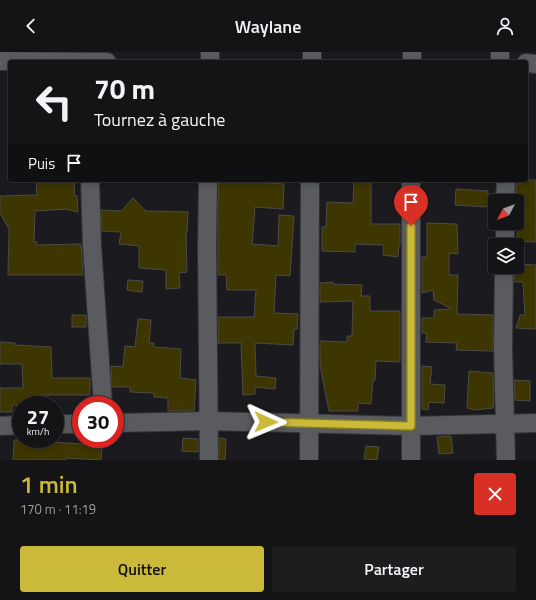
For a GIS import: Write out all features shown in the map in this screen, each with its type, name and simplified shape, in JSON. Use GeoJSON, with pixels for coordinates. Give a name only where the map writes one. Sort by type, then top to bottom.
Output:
{"type":"FeatureCollection","features":[{"type":"Feature","properties":{"kind":"street"},"geometry":{"type":"LineString","coordinates":[[28,60],[85,58],[96,60]]}},
{"type":"Feature","properties":{"kind":"street"},"geometry":{"type":"LineString","coordinates":[[90,182],[92,246],[102,396]]}},
{"type":"Feature","properties":{"kind":"street"},"geometry":{"type":"LineString","coordinates":[[208,182],[207,247],[209,460]]}},
{"type":"Feature","properties":{"kind":"street"},"geometry":{"type":"LineString","coordinates":[[309,460],[310,182]]}},
{"type":"Feature","properties":{"kind":"street"},"geometry":{"type":"LineString","coordinates":[[411,182],[411,460]]}},
{"type":"Feature","properties":{"kind":"street"},"geometry":{"type":"LineString","coordinates":[[505,194],[506,182]]}},
{"type":"Feature","properties":{"kind":"street"},"geometry":{"type":"LineString","coordinates":[[504,274],[503,348],[506,460]]}},
{"type":"Feature","properties":{"kind":"street"},"geometry":{"type":"LineString","coordinates":[[124,423],[209,421],[411,426],[536,423]]}},
{"type":"Feature","properties":{"kind":"street"},"geometry":{"type":"LineString","coordinates":[[0,426],[12,425]]}},
{"type":"Feature","properties":{"kind":"building"},"geometry":{"type":"Polygon","coordinates":[[[528,180],[536,180],[536,242],[524,241],[524,238],[517,238],[517,230],[524,230],[524,194],[516,194],[516,184],[520,184],[520,182],[528,182],[528,180]]]}},
{"type":"Feature","properties":{"kind":"building"},"geometry":{"type":"Polygon","coordinates":[[[36,182],[75,182],[74,196],[77,196],[78,212],[66,209],[35,211],[34,242],[37,242],[36,245],[81,244],[83,275],[8,275],[9,229],[0,213],[0,196],[37,195],[36,182]]]}},
{"type":"Feature","properties":{"kind":"building"},"geometry":{"type":"Polygon","coordinates":[[[254,182],[284,184],[283,209],[255,207],[252,244],[278,246],[279,215],[294,216],[290,276],[276,275],[274,313],[298,314],[297,329],[294,329],[293,345],[255,343],[256,376],[276,378],[275,389],[255,387],[255,394],[243,395],[241,343],[218,343],[218,317],[254,317],[256,290],[227,290],[226,275],[218,275],[218,183],[254,182]]]}},
{"type":"Feature","properties":{"kind":"building"},"geometry":{"type":"Polygon","coordinates":[[[354,182],[371,182],[371,224],[400,224],[400,245],[398,257],[383,255],[384,245],[355,244],[355,252],[322,251],[322,227],[326,227],[327,202],[353,203],[354,182]]]}},
{"type":"Feature","properties":{"kind":"building"},"geometry":{"type":"Polygon","coordinates":[[[456,189],[488,191],[488,207],[455,205],[456,189]]]}},
{"type":"Feature","properties":{"kind":"building"},"geometry":{"type":"Polygon","coordinates":[[[133,198],[146,211],[188,212],[186,233],[187,272],[179,273],[180,288],[166,289],[166,270],[139,268],[139,246],[119,244],[121,232],[102,231],[101,210],[121,211],[133,198]]]}},
{"type":"Feature","properties":{"kind":"building"},"geometry":{"type":"Polygon","coordinates":[[[427,223],[457,224],[458,254],[449,253],[449,275],[458,275],[457,314],[493,315],[493,351],[456,350],[457,343],[426,342],[427,333],[422,333],[422,318],[434,318],[434,310],[452,309],[434,300],[433,290],[422,293],[422,257],[427,257],[427,223]]]}},
{"type":"Feature","properties":{"kind":"building"},"geometry":{"type":"Polygon","coordinates":[[[524,264],[536,265],[536,329],[516,328],[520,315],[525,315],[523,282],[514,282],[515,274],[524,274],[524,264]]]}},
{"type":"Feature","properties":{"kind":"building"},"geometry":{"type":"Polygon","coordinates":[[[128,280],[143,281],[142,292],[127,290],[128,280]]]}},
{"type":"Feature","properties":{"kind":"building"},"geometry":{"type":"Polygon","coordinates":[[[333,282],[333,284],[362,285],[361,296],[370,296],[370,311],[400,311],[400,362],[376,361],[375,380],[373,380],[371,404],[358,403],[358,411],[329,411],[320,365],[320,341],[347,342],[347,336],[352,336],[353,301],[320,302],[320,283],[333,282]]]}},
{"type":"Feature","properties":{"kind":"building"},"geometry":{"type":"Polygon","coordinates":[[[72,315],[86,315],[86,327],[72,327],[72,315]]]}},
{"type":"Feature","properties":{"kind":"building"},"geometry":{"type":"Polygon","coordinates":[[[138,319],[151,320],[149,343],[154,343],[154,347],[181,349],[180,378],[196,380],[194,411],[168,411],[168,398],[154,397],[154,393],[130,392],[130,387],[112,387],[111,366],[123,367],[125,346],[135,347],[138,319]]]}},
{"type":"Feature","properties":{"kind":"building"},"geometry":{"type":"Polygon","coordinates":[[[0,342],[15,343],[15,345],[51,347],[52,378],[90,378],[90,395],[12,396],[12,412],[0,412],[0,388],[23,388],[22,364],[0,364],[0,342]]]}},
{"type":"Feature","properties":{"kind":"building"},"geometry":{"type":"Polygon","coordinates":[[[422,366],[432,367],[430,384],[445,385],[444,403],[429,402],[428,410],[422,409],[422,366]]]}},
{"type":"Feature","properties":{"kind":"building"},"geometry":{"type":"Polygon","coordinates":[[[469,371],[493,373],[493,408],[475,410],[467,408],[469,371]]]}},
{"type":"Feature","properties":{"kind":"building"},"geometry":{"type":"Polygon","coordinates":[[[514,380],[530,381],[530,401],[515,400],[514,380]]]}},
{"type":"Feature","properties":{"kind":"building"},"geometry":{"type":"Polygon","coordinates":[[[451,436],[453,453],[439,454],[437,437],[451,436]]]}},
{"type":"Feature","properties":{"kind":"building"},"geometry":{"type":"Polygon","coordinates":[[[183,438],[198,439],[198,452],[182,451],[183,438]]]}},
{"type":"Feature","properties":{"kind":"building"},"geometry":{"type":"Polygon","coordinates":[[[219,438],[226,439],[225,460],[219,460],[219,438]]]}},
{"type":"Feature","properties":{"kind":"building"},"geometry":{"type":"Polygon","coordinates":[[[64,443],[72,443],[72,448],[102,448],[101,460],[66,458],[66,460],[13,460],[14,448],[64,448],[64,443]]]}},
{"type":"Feature","properties":{"kind":"building"},"geometry":{"type":"Polygon","coordinates":[[[366,446],[379,447],[377,460],[364,459],[366,446]]]}},
{"type":"Feature","properties":{"kind":"route"},"geometry":{"type":"LineString","coordinates":[[266,422],[411,426],[411,226]]}}]}
